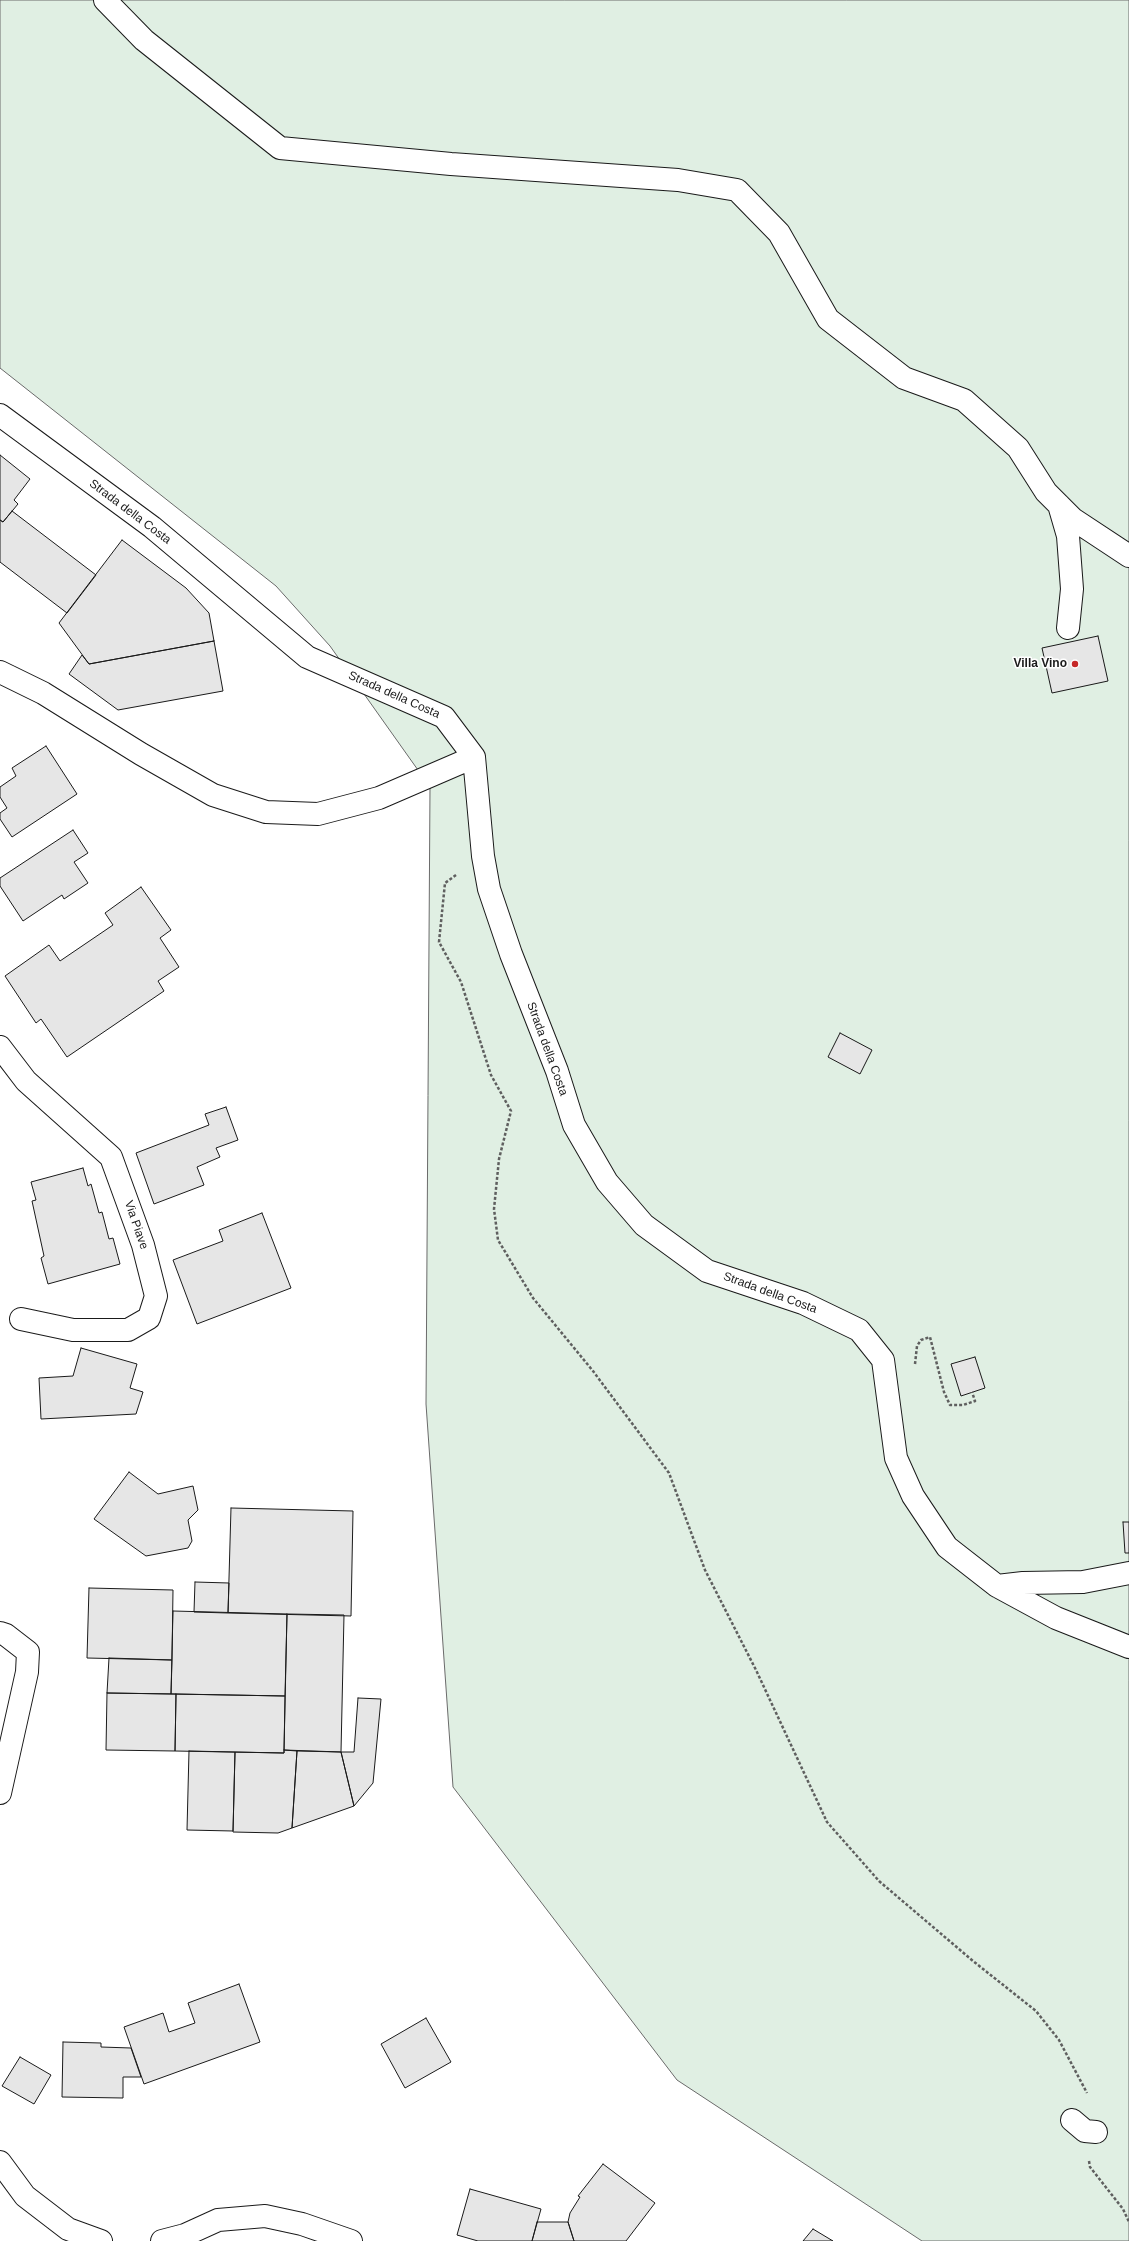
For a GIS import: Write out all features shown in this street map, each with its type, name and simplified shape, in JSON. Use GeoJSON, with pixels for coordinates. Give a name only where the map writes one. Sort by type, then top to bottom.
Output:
{"type":"FeatureCollection","features":[{"type":"Feature","properties":{"kind":"street"},"geometry":{"type":"LineString","coordinates":[[105,0],[144,40],[280,148],[451,164],[678,180],[737,190],[779,232],[828,319],[904,378],[964,400],[1018,448],[1046,492],[1059,505],[1074,519],[1129,556]]}},
{"type":"Feature","properties":{"kind":"street","name":"Strada della Costa"},"geometry":{"type":"LineString","coordinates":[[0,415],[152,528],[307,656],[444,716],[474,757],[483,856],[489,889],[511,954],[557,1071],[574,1125],[607,1182],[644,1225],[707,1271],[803,1303],[859,1330],[883,1360],[896,1458],[913,1496],[947,1547],[997,1586],[1056,1618],[1129,1648]]}},
{"type":"Feature","properties":{"kind":"street"},"geometry":{"type":"LineString","coordinates":[[1059,505],[1068,536],[1072,589],[1068,628]]}},
{"type":"Feature","properties":{"kind":"street"},"geometry":{"type":"LineString","coordinates":[[0,672],[43,693],[141,754],[213,795],[266,812],[318,814],[379,798],[474,757]]}},
{"type":"Feature","properties":{"kind":"street","name":"Via Piave"},"geometry":{"type":"LineString","coordinates":[[0,1047],[26,1081],[111,1157],[143,1245],[156,1296],[149,1318],[128,1330],[73,1330],[21,1319]]}},
{"type":"Feature","properties":{"kind":"street"},"geometry":{"type":"LineString","coordinates":[[997,1586],[1024,1583],[1083,1582],[1129,1573]]}},
{"type":"Feature","properties":{"kind":"street"},"geometry":{"type":"LineString","coordinates":[[0,1633],[6,1635],[28,1652],[27,1672],[0,1793]]}},
{"type":"Feature","properties":{"kind":"street"},"geometry":{"type":"LineString","coordinates":[[1072,2120],[1085,2130],[1096,2132]]}},
{"type":"Feature","properties":{"kind":"street"},"geometry":{"type":"LineString","coordinates":[[0,2162],[25,2196],[68,2229],[101,2241]]}},
{"type":"Feature","properties":{"kind":"street"},"geometry":{"type":"LineString","coordinates":[[162,2241],[185,2235],[218,2220],[265,2216],[302,2224],[351,2241]]}},
{"type":"Feature","properties":{"kind":"path"},"geometry":{"type":"LineString","coordinates":[[483,856],[445,883],[439,942],[461,982],[491,1075],[511,1111],[500,1159],[494,1209],[498,1240],[529,1293],[593,1371],[669,1473],[705,1570],[756,1670],[828,1822],[879,1881],[973,1961],[1036,2012],[1059,2040],[1093,2104],[1096,2132],[1089,2160],[1090,2167],[1123,2209],[1129,2222]]}},
{"type":"Feature","properties":{"kind":"path"},"geometry":{"type":"LineString","coordinates":[[917,1346],[921,1340],[930,1337],[944,1392],[950,1405],[963,1405],[975,1401],[972,1392]]}},
{"type":"Feature","properties":{"kind":"green space"},"geometry":{"type":"Polygon","coordinates":[[[0,0],[1129,0],[1129,2241],[922,2241],[677,2080],[453,1787],[426,1404],[430,787],[330,646],[276,586],[0,368],[0,0]]]}},
{"type":"Feature","properties":{"kind":"building"},"geometry":{"type":"Polygon","coordinates":[[[0,455],[30,479],[14,500],[18,504],[3,522],[0,520],[0,455]]]}},
{"type":"Feature","properties":{"kind":"building"},"geometry":{"type":"Polygon","coordinates":[[[12,511],[96,575],[67,613],[0,562],[0,520],[3,522],[12,511]]]}},
{"type":"Feature","properties":{"kind":"building"},"geometry":{"type":"Polygon","coordinates":[[[122,540],[186,588],[209,613],[214,641],[89,664],[59,623],[122,540]]]}},
{"type":"Feature","properties":{"kind":"building","name":"Villa Vino"},"geometry":{"type":"Polygon","coordinates":[[[1098,636],[1108,681],[1052,693],[1042,648],[1098,636]]]}},
{"type":"Feature","properties":{"kind":"building"},"geometry":{"type":"Polygon","coordinates":[[[214,641],[223,691],[118,710],[69,674],[82,655],[89,664],[214,641]]]}},
{"type":"Feature","properties":{"kind":"building"},"geometry":{"type":"Polygon","coordinates":[[[46,746],[77,794],[12,837],[0,819],[0,813],[7,808],[0,797],[0,787],[16,776],[12,768],[46,746]]]}},
{"type":"Feature","properties":{"kind":"building"},"geometry":{"type":"Polygon","coordinates":[[[73,830],[88,853],[74,862],[88,883],[64,899],[62,895],[23,921],[0,886],[0,878],[73,830]]]}},
{"type":"Feature","properties":{"kind":"building"},"geometry":{"type":"Polygon","coordinates":[[[141,887],[171,930],[160,938],[179,967],[158,981],[164,991],[67,1057],[41,1019],[36,1023],[5,976],[49,945],[60,961],[113,925],[105,913],[141,887]]]}},
{"type":"Feature","properties":{"kind":"building"},"geometry":{"type":"Polygon","coordinates":[[[840,1033],[872,1050],[860,1074],[828,1057],[840,1033]]]}},
{"type":"Feature","properties":{"kind":"building"},"geometry":{"type":"Polygon","coordinates":[[[226,1107],[238,1140],[216,1148],[220,1157],[197,1167],[204,1185],[154,1204],[136,1153],[209,1125],[205,1114],[226,1107]]]}},
{"type":"Feature","properties":{"kind":"building"},"geometry":{"type":"Polygon","coordinates":[[[83,1168],[88,1186],[91,1184],[99,1213],[102,1212],[109,1239],[113,1238],[120,1264],[48,1284],[41,1258],[44,1256],[32,1201],[36,1200],[31,1182],[83,1168]]]}},
{"type":"Feature","properties":{"kind":"building"},"geometry":{"type":"Polygon","coordinates":[[[262,1213],[291,1288],[197,1324],[173,1260],[223,1241],[219,1230],[262,1213]]]}},
{"type":"Feature","properties":{"kind":"building"},"geometry":{"type":"Polygon","coordinates":[[[81,1348],[137,1364],[130,1388],[143,1392],[136,1414],[41,1419],[39,1378],[73,1376],[81,1348]]]}},
{"type":"Feature","properties":{"kind":"building"},"geometry":{"type":"Polygon","coordinates":[[[975,1357],[985,1388],[961,1396],[951,1364],[975,1357]]]}},
{"type":"Feature","properties":{"kind":"building"},"geometry":{"type":"Polygon","coordinates":[[[129,1472],[158,1494],[193,1486],[198,1510],[188,1520],[192,1541],[188,1548],[146,1556],[94,1519],[129,1472]]]}},
{"type":"Feature","properties":{"kind":"building"},"geometry":{"type":"Polygon","coordinates":[[[231,1508],[353,1511],[351,1616],[228,1613],[231,1508]]]}},
{"type":"Feature","properties":{"kind":"building"},"geometry":{"type":"Polygon","coordinates":[[[1123,1522],[1129,1522],[1129,1553],[1125,1553],[1123,1522]]]}},
{"type":"Feature","properties":{"kind":"building"},"geometry":{"type":"Polygon","coordinates":[[[195,1582],[229,1583],[228,1613],[194,1612],[195,1582]]]}},
{"type":"Feature","properties":{"kind":"building"},"geometry":{"type":"Polygon","coordinates":[[[89,1588],[173,1590],[172,1660],[87,1658],[89,1588]]]}},
{"type":"Feature","properties":{"kind":"building"},"geometry":{"type":"Polygon","coordinates":[[[173,1611],[287,1614],[285,1696],[171,1694],[173,1611]]]}},
{"type":"Feature","properties":{"kind":"building"},"geometry":{"type":"Polygon","coordinates":[[[287,1614],[344,1615],[341,1752],[284,1750],[287,1614]]]}},
{"type":"Feature","properties":{"kind":"building"},"geometry":{"type":"Polygon","coordinates":[[[109,1658],[172,1660],[171,1694],[107,1693],[109,1658]]]}},
{"type":"Feature","properties":{"kind":"building"},"geometry":{"type":"Polygon","coordinates":[[[107,1693],[176,1694],[175,1751],[106,1750],[107,1693]]]}},
{"type":"Feature","properties":{"kind":"building"},"geometry":{"type":"Polygon","coordinates":[[[176,1694],[285,1696],[284,1753],[175,1751],[176,1694]]]}},
{"type":"Feature","properties":{"kind":"building"},"geometry":{"type":"Polygon","coordinates":[[[358,1698],[381,1699],[373,1783],[354,1806],[341,1752],[354,1752],[358,1698]]]}},
{"type":"Feature","properties":{"kind":"building"},"geometry":{"type":"Polygon","coordinates":[[[284,1750],[297,1751],[292,1828],[278,1833],[233,1832],[235,1752],[284,1753],[284,1750]]]}},
{"type":"Feature","properties":{"kind":"building"},"geometry":{"type":"Polygon","coordinates":[[[189,1751],[235,1752],[233,1831],[187,1830],[189,1751]]]}},
{"type":"Feature","properties":{"kind":"building"},"geometry":{"type":"Polygon","coordinates":[[[297,1751],[341,1752],[354,1806],[292,1828],[297,1751]]]}},
{"type":"Feature","properties":{"kind":"building"},"geometry":{"type":"Polygon","coordinates":[[[239,1984],[260,2042],[144,2084],[124,2027],[163,2013],[169,2032],[195,2023],[188,2003],[239,1984]]]}},
{"type":"Feature","properties":{"kind":"building"},"geometry":{"type":"Polygon","coordinates":[[[426,2018],[451,2062],[405,2088],[381,2044],[426,2018]]]}},
{"type":"Feature","properties":{"kind":"building"},"geometry":{"type":"Polygon","coordinates":[[[63,2042],[101,2043],[101,2047],[131,2048],[141,2077],[123,2077],[123,2098],[62,2097],[63,2042]]]}},
{"type":"Feature","properties":{"kind":"building"},"geometry":{"type":"Polygon","coordinates":[[[20,2057],[51,2075],[34,2104],[2,2086],[20,2057]]]}},
{"type":"Feature","properties":{"kind":"building"},"geometry":{"type":"Polygon","coordinates":[[[603,2164],[655,2203],[626,2241],[574,2241],[568,2222],[570,2213],[580,2197],[578,2196],[603,2164]]]}},
{"type":"Feature","properties":{"kind":"building"},"geometry":{"type":"Polygon","coordinates":[[[470,2189],[541,2209],[532,2241],[478,2241],[457,2235],[470,2189]]]}},
{"type":"Feature","properties":{"kind":"building"},"geometry":{"type":"Polygon","coordinates":[[[537,2222],[568,2222],[574,2241],[532,2241],[537,2222]]]}},
{"type":"Feature","properties":{"kind":"building"},"geometry":{"type":"Polygon","coordinates":[[[813,2229],[833,2241],[803,2241],[813,2229]]]}},
{"type":"Feature","properties":{"kind":"place","name":"Villa Vino"},"geometry":{"type":"Point","coordinates":[1075,664]}}]}
